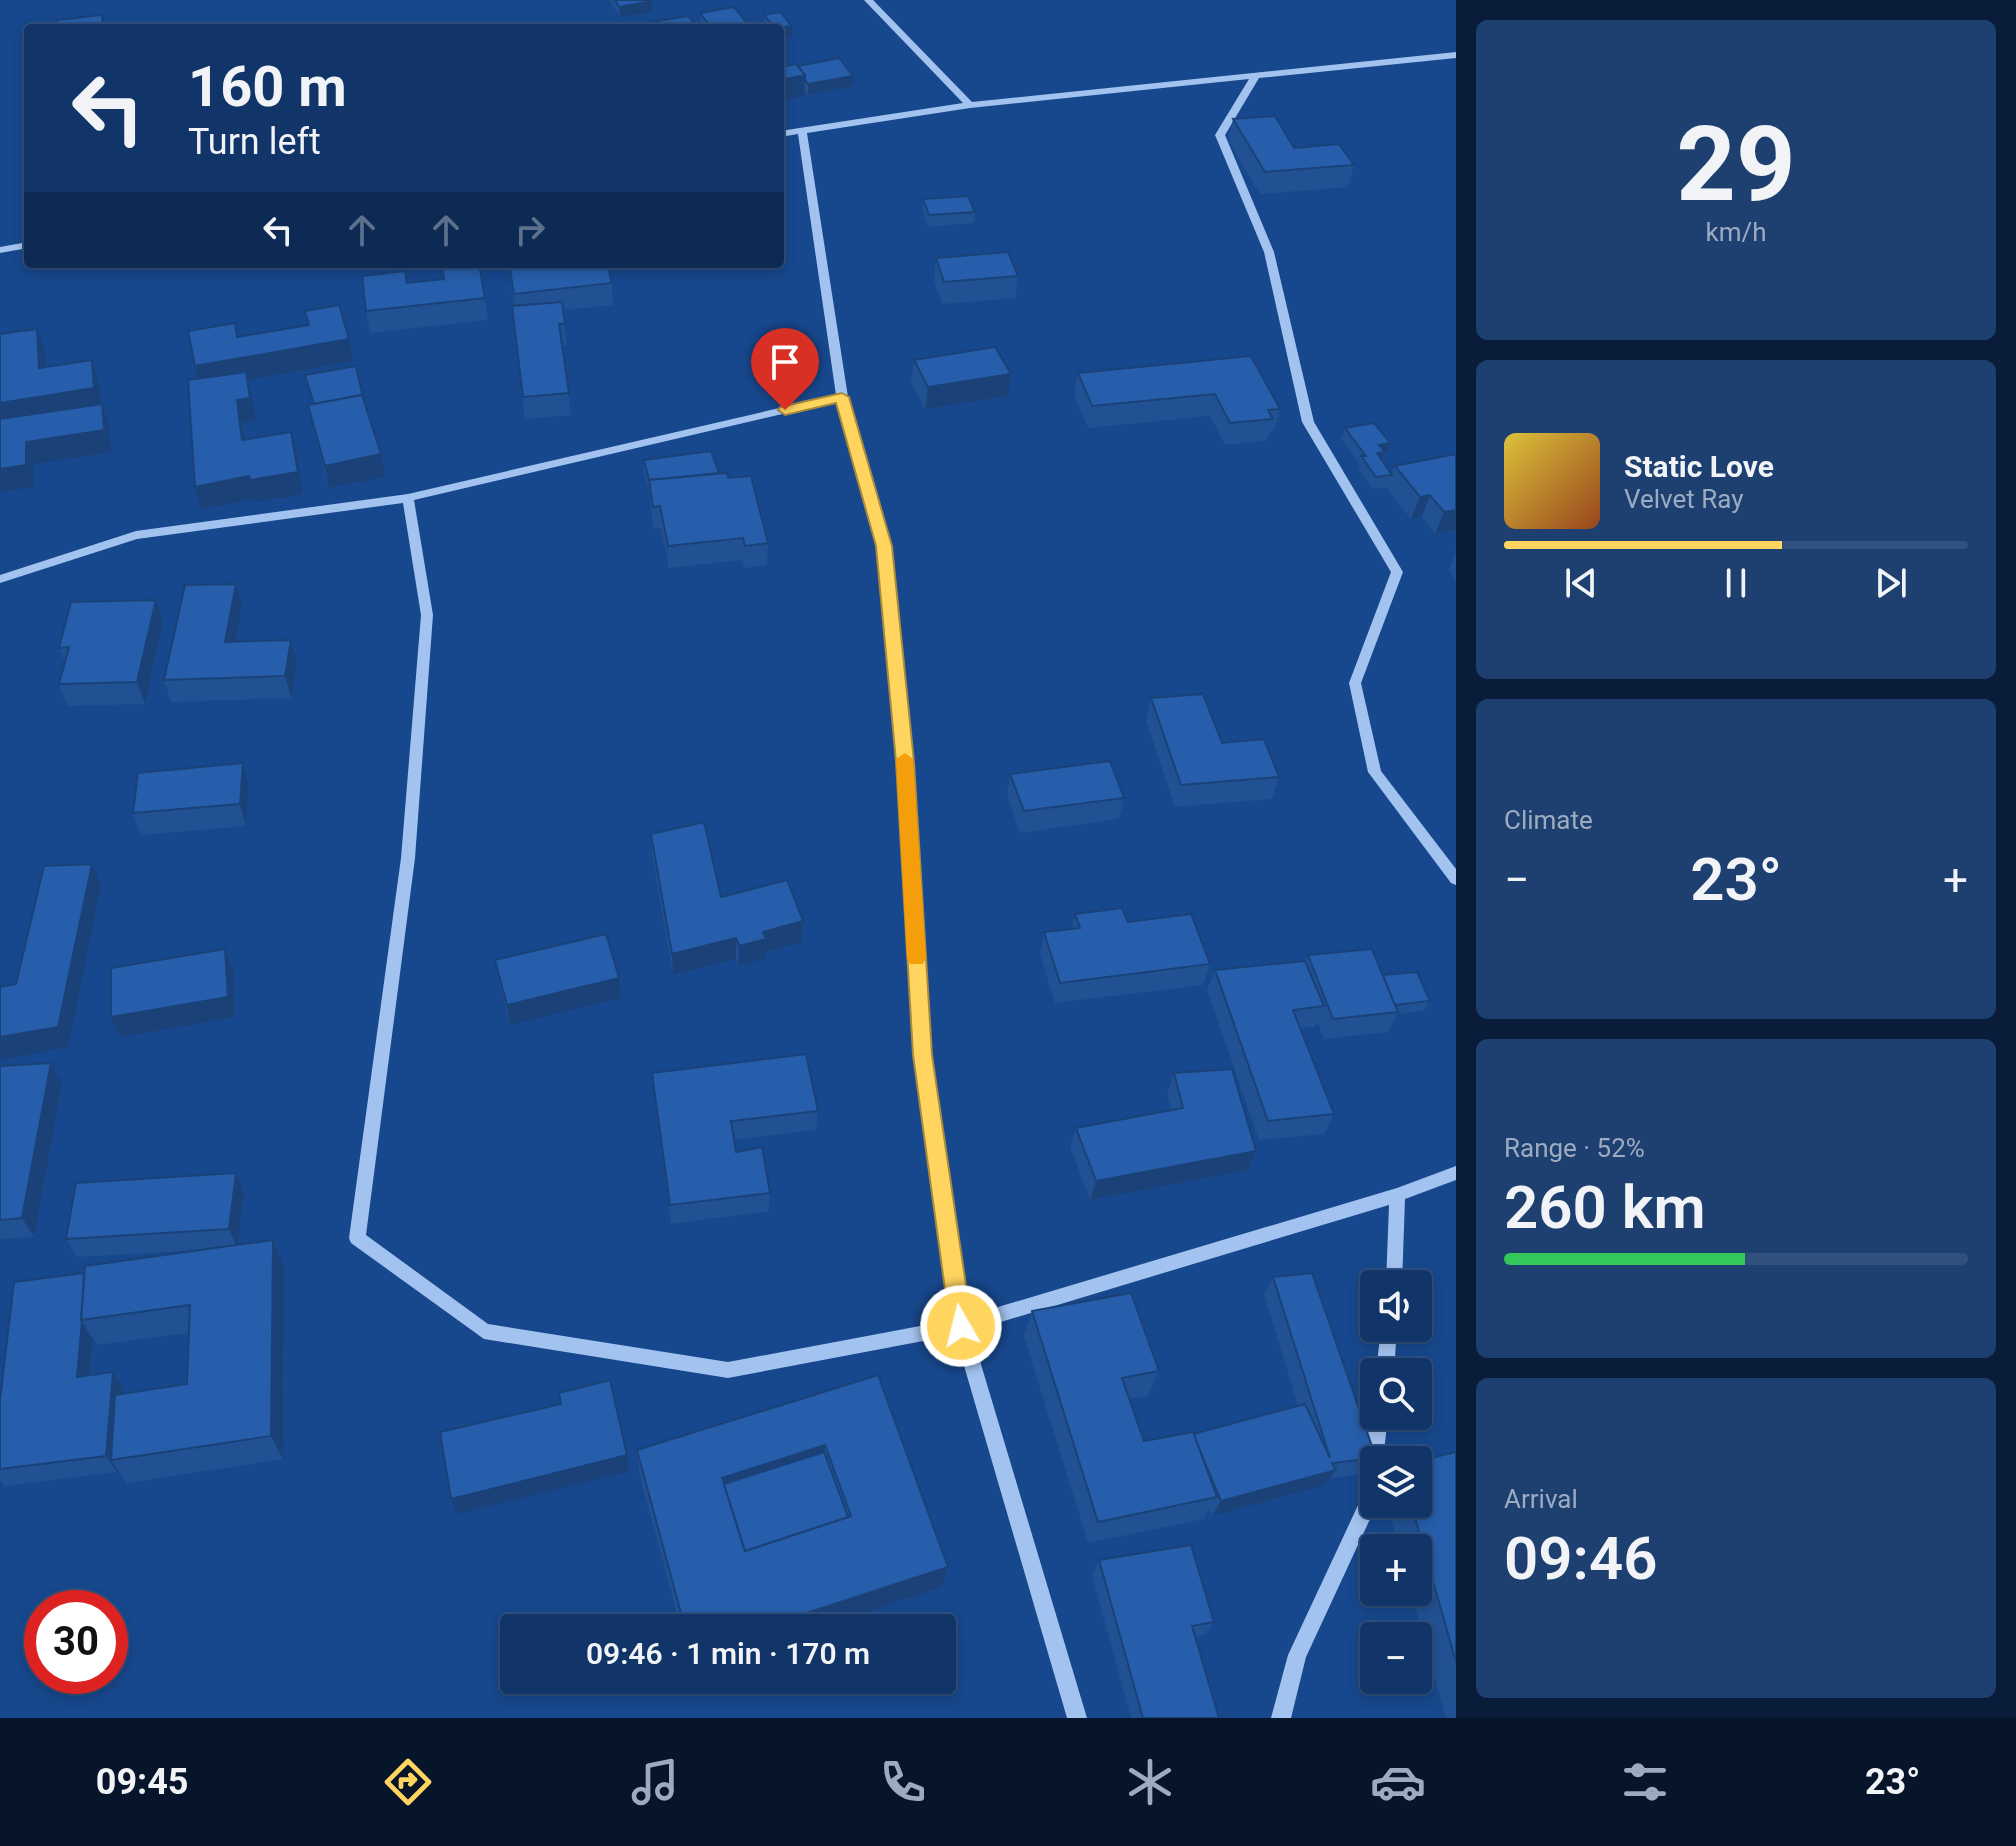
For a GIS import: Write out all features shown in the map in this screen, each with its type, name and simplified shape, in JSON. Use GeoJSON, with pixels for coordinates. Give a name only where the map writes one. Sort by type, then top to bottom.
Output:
{"type":"FeatureCollection","features":[{"type":"Feature","properties":{"kind":"street"},"geometry":{"type":"LineString","coordinates":[[868,0],[970,105]]}},
{"type":"Feature","properties":{"kind":"street"},"geometry":{"type":"LineString","coordinates":[[784,133],[970,105],[1456,55]]}},
{"type":"Feature","properties":{"kind":"street"},"geometry":{"type":"LineString","coordinates":[[1256,75],[1220,135],[1269,252],[1308,422],[1397,572],[1355,683],[1375,772],[1456,879]]}},
{"type":"Feature","properties":{"kind":"street"},"geometry":{"type":"LineString","coordinates":[[802,131],[842,397],[884,546],[905,762],[922,1055],[961,1326],[1077,1718]]}},
{"type":"Feature","properties":{"kind":"street"},"geometry":{"type":"LineString","coordinates":[[0,250],[24,246]]}},
{"type":"Feature","properties":{"kind":"street"},"geometry":{"type":"LineString","coordinates":[[0,579],[136,535],[408,498],[842,397]]}},
{"type":"Feature","properties":{"kind":"street"},"geometry":{"type":"LineString","coordinates":[[408,498],[427,615],[408,858],[357,1238],[484,1331],[728,1370],[961,1326],[1397,1195],[1456,1173]]}},
{"type":"Feature","properties":{"kind":"street"},"geometry":{"type":"LineString","coordinates":[[1394,1270],[1397,1195]]}},
{"type":"Feature","properties":{"kind":"street"},"geometry":{"type":"LineString","coordinates":[[1281,1718],[1297,1655],[1361,1518]]}},
{"type":"Feature","properties":{"kind":"building"},"geometry":{"type":"Polygon","coordinates":[[[615,0],[651,0],[652,1],[619,7],[615,0]]]}},
{"type":"Feature","properties":{"kind":"building"},"geometry":{"type":"Polygon","coordinates":[[[734,7],[748,24],[709,24],[700,13],[734,7]]]}},
{"type":"Feature","properties":{"kind":"building"},"geometry":{"type":"Polygon","coordinates":[[[780,12],[792,26],[772,24],[764,15],[780,12]]]}},
{"type":"Feature","properties":{"kind":"building"},"geometry":{"type":"Polygon","coordinates":[[[102,15],[103,24],[57,24],[57,20],[102,15]]]}},
{"type":"Feature","properties":{"kind":"building"},"geometry":{"type":"Polygon","coordinates":[[[688,16],[694,24],[641,24],[688,16]]]}},
{"type":"Feature","properties":{"kind":"building"},"geometry":{"type":"Polygon","coordinates":[[[839,58],[853,76],[808,84],[798,66],[839,58]]]}},
{"type":"Feature","properties":{"kind":"building"},"geometry":{"type":"Polygon","coordinates":[[[796,64],[805,75],[784,79],[784,67],[796,64]]]}},
{"type":"Feature","properties":{"kind":"building"},"geometry":{"type":"Polygon","coordinates":[[[1275,116],[1294,148],[1339,144],[1354,165],[1265,172],[1233,119],[1275,116]]]}},
{"type":"Feature","properties":{"kind":"building"},"geometry":{"type":"Polygon","coordinates":[[[968,196],[975,212],[929,215],[923,199],[968,196]]]}},
{"type":"Feature","properties":{"kind":"building"},"geometry":{"type":"Polygon","coordinates":[[[1008,252],[1018,276],[944,282],[936,258],[1008,252]]]}},
{"type":"Feature","properties":{"kind":"building"},"geometry":{"type":"Polygon","coordinates":[[[442,268],[480,268],[485,298],[366,311],[362,276],[405,271],[407,283],[444,279],[442,268]]]}},
{"type":"Feature","properties":{"kind":"building"},"geometry":{"type":"Polygon","coordinates":[[[510,268],[608,268],[612,283],[514,294],[510,268]]]}},
{"type":"Feature","properties":{"kind":"building"},"geometry":{"type":"Polygon","coordinates":[[[562,302],[565,324],[559,324],[569,393],[523,397],[512,306],[562,302]]]}},
{"type":"Feature","properties":{"kind":"building"},"geometry":{"type":"Polygon","coordinates":[[[339,305],[349,339],[195,366],[188,331],[235,323],[237,337],[309,325],[305,311],[339,305]]]}},
{"type":"Feature","properties":{"kind":"building"},"geometry":{"type":"Polygon","coordinates":[[[37,329],[39,368],[92,360],[94,388],[0,403],[0,334],[37,329]]]}},
{"type":"Feature","properties":{"kind":"building"},"geometry":{"type":"Polygon","coordinates":[[[995,347],[1011,374],[928,387],[914,360],[995,347]]]}},
{"type":"Feature","properties":{"kind":"building"},"geometry":{"type":"Polygon","coordinates":[[[1251,356],[1280,409],[1268,410],[1273,419],[1230,423],[1215,394],[1092,406],[1078,373],[1251,356]]]}},
{"type":"Feature","properties":{"kind":"building"},"geometry":{"type":"Polygon","coordinates":[[[356,366],[363,397],[314,404],[305,375],[356,366]]]}},
{"type":"Feature","properties":{"kind":"building"},"geometry":{"type":"Polygon","coordinates":[[[246,372],[250,398],[237,400],[242,440],[291,432],[298,472],[250,480],[249,476],[195,487],[188,380],[246,372]]]}},
{"type":"Feature","properties":{"kind":"building"},"geometry":{"type":"Polygon","coordinates":[[[362,395],[381,454],[325,466],[308,405],[362,395]]]}},
{"type":"Feature","properties":{"kind":"building"},"geometry":{"type":"Polygon","coordinates":[[[102,404],[104,430],[26,442],[26,465],[0,469],[0,419],[102,404]]]}},
{"type":"Feature","properties":{"kind":"building"},"geometry":{"type":"Polygon","coordinates":[[[1374,423],[1390,443],[1379,445],[1385,452],[1377,453],[1392,475],[1376,477],[1361,456],[1366,456],[1345,428],[1374,423]]]}},
{"type":"Feature","properties":{"kind":"building"},"geometry":{"type":"Polygon","coordinates":[[[711,451],[719,473],[649,480],[644,460],[711,451]]]}},
{"type":"Feature","properties":{"kind":"building"},"geometry":{"type":"Polygon","coordinates":[[[1456,454],[1456,510],[1444,512],[1430,495],[1420,497],[1395,466],[1456,454]]]}},
{"type":"Feature","properties":{"kind":"building"},"geometry":{"type":"Polygon","coordinates":[[[727,473],[728,478],[751,476],[768,543],[745,546],[743,538],[668,546],[660,506],[653,507],[649,480],[727,473]]]}},
{"type":"Feature","properties":{"kind":"building"},"geometry":{"type":"Polygon","coordinates":[[[236,584],[225,642],[291,640],[285,676],[164,680],[185,585],[236,584]]]}},
{"type":"Feature","properties":{"kind":"building"},"geometry":{"type":"Polygon","coordinates":[[[156,600],[137,682],[59,684],[69,647],[59,648],[71,602],[156,600]]]}},
{"type":"Feature","properties":{"kind":"building"},"geometry":{"type":"Polygon","coordinates":[[[1203,694],[1222,743],[1264,739],[1279,777],[1181,785],[1151,698],[1203,694]]]}},
{"type":"Feature","properties":{"kind":"building"},"geometry":{"type":"Polygon","coordinates":[[[1110,761],[1124,798],[1024,811],[1010,774],[1110,761]]]}},
{"type":"Feature","properties":{"kind":"building"},"geometry":{"type":"Polygon","coordinates":[[[243,763],[240,804],[133,813],[138,773],[243,763]]]}},
{"type":"Feature","properties":{"kind":"building"},"geometry":{"type":"Polygon","coordinates":[[[704,822],[721,897],[787,880],[803,921],[763,932],[766,939],[739,946],[736,938],[672,954],[651,834],[704,822]]]}},
{"type":"Feature","properties":{"kind":"building"},"geometry":{"type":"Polygon","coordinates":[[[92,864],[58,1027],[0,1037],[0,987],[16,984],[44,866],[92,864]]]}},
{"type":"Feature","properties":{"kind":"building"},"geometry":{"type":"Polygon","coordinates":[[[1122,908],[1128,922],[1191,914],[1210,964],[1060,983],[1044,932],[1080,928],[1075,914],[1122,908]]]}},
{"type":"Feature","properties":{"kind":"building"},"geometry":{"type":"Polygon","coordinates":[[[606,934],[619,978],[507,1005],[495,960],[606,934]]]}},
{"type":"Feature","properties":{"kind":"building"},"geometry":{"type":"Polygon","coordinates":[[[225,949],[228,997],[111,1017],[111,968],[225,949]]]}},
{"type":"Feature","properties":{"kind":"building"},"geometry":{"type":"Polygon","coordinates":[[[1372,949],[1398,1012],[1333,1019],[1308,955],[1372,949]]]}},
{"type":"Feature","properties":{"kind":"building"},"geometry":{"type":"Polygon","coordinates":[[[1305,961],[1324,1006],[1293,1010],[1334,1114],[1268,1121],[1215,970],[1305,961]]]}},
{"type":"Feature","properties":{"kind":"building"},"geometry":{"type":"Polygon","coordinates":[[[1417,972],[1430,1001],[1395,1005],[1383,975],[1417,972]]]}},
{"type":"Feature","properties":{"kind":"building"},"geometry":{"type":"Polygon","coordinates":[[[806,1054],[818,1111],[731,1121],[736,1152],[762,1147],[770,1193],[670,1205],[652,1073],[806,1054]]]}},
{"type":"Feature","properties":{"kind":"building"},"geometry":{"type":"Polygon","coordinates":[[[51,1063],[22,1218],[0,1220],[0,1066],[51,1063]]]}},
{"type":"Feature","properties":{"kind":"building"},"geometry":{"type":"Polygon","coordinates":[[[1232,1069],[1256,1151],[1096,1181],[1076,1128],[1183,1108],[1174,1073],[1232,1069]]]}},
{"type":"Feature","properties":{"kind":"building"},"geometry":{"type":"Polygon","coordinates":[[[236,1173],[229,1229],[66,1239],[76,1183],[236,1173]]]}},
{"type":"Feature","properties":{"kind":"building"},"geometry":{"type":"Polygon","coordinates":[[[273,1240],[271,1436],[111,1460],[115,1395],[187,1384],[190,1305],[81,1320],[85,1266],[273,1240]]]}},
{"type":"Feature","properties":{"kind":"building"},"geometry":{"type":"Polygon","coordinates":[[[84,1273],[77,1377],[113,1372],[106,1456],[0,1469],[0,1400],[14,1282],[84,1273]]]}},
{"type":"Feature","properties":{"kind":"building"},"geometry":{"type":"Polygon","coordinates":[[[1312,1273],[1360,1412],[1360,1430],[1366,1430],[1372,1446],[1360,1446],[1360,1460],[1332,1463],[1336,1470],[1221,1501],[1193,1434],[1305,1404],[1330,1458],[1273,1277],[1312,1273]]]}},
{"type":"Feature","properties":{"kind":"building"},"geometry":{"type":"Polygon","coordinates":[[[1131,1293],[1159,1371],[1122,1378],[1144,1441],[1193,1432],[1217,1497],[1098,1522],[1032,1311],[1131,1293]]]}},
{"type":"Feature","properties":{"kind":"building"},"geometry":{"type":"Polygon","coordinates":[[[878,1375],[948,1567],[804,1614],[681,1614],[637,1450],[878,1375]],[[825,1445],[722,1478],[745,1551],[851,1516],[825,1445]]]}},
{"type":"Feature","properties":{"kind":"building"},"geometry":{"type":"Polygon","coordinates":[[[610,1380],[627,1455],[451,1499],[440,1432],[561,1404],[559,1393],[610,1380]]]}},
{"type":"Feature","properties":{"kind":"building"},"geometry":{"type":"Polygon","coordinates":[[[824,1452],[848,1517],[745,1551],[724,1484],[824,1452]]]}},
{"type":"Feature","properties":{"kind":"building"},"geometry":{"type":"Polygon","coordinates":[[[1456,1452],[1456,1662],[1432,1578],[1432,1534],[1420,1534],[1415,1518],[1432,1518],[1432,1458],[1456,1452]]]}},
{"type":"Feature","properties":{"kind":"building"},"geometry":{"type":"Polygon","coordinates":[[[1191,1545],[1214,1622],[1192,1626],[1219,1718],[1143,1718],[1099,1560],[1191,1545]]]}},
{"type":"Feature","properties":{"kind":"slow traffic"},"geometry":{"type":"LineString","coordinates":[[905,759],[917,958]]}},
{"type":"Feature","properties":{"kind":"route"},"geometry":{"type":"LineString","coordinates":[[785,410],[842,397],[884,546],[905,762],[922,1055],[961,1326]]}}]}
